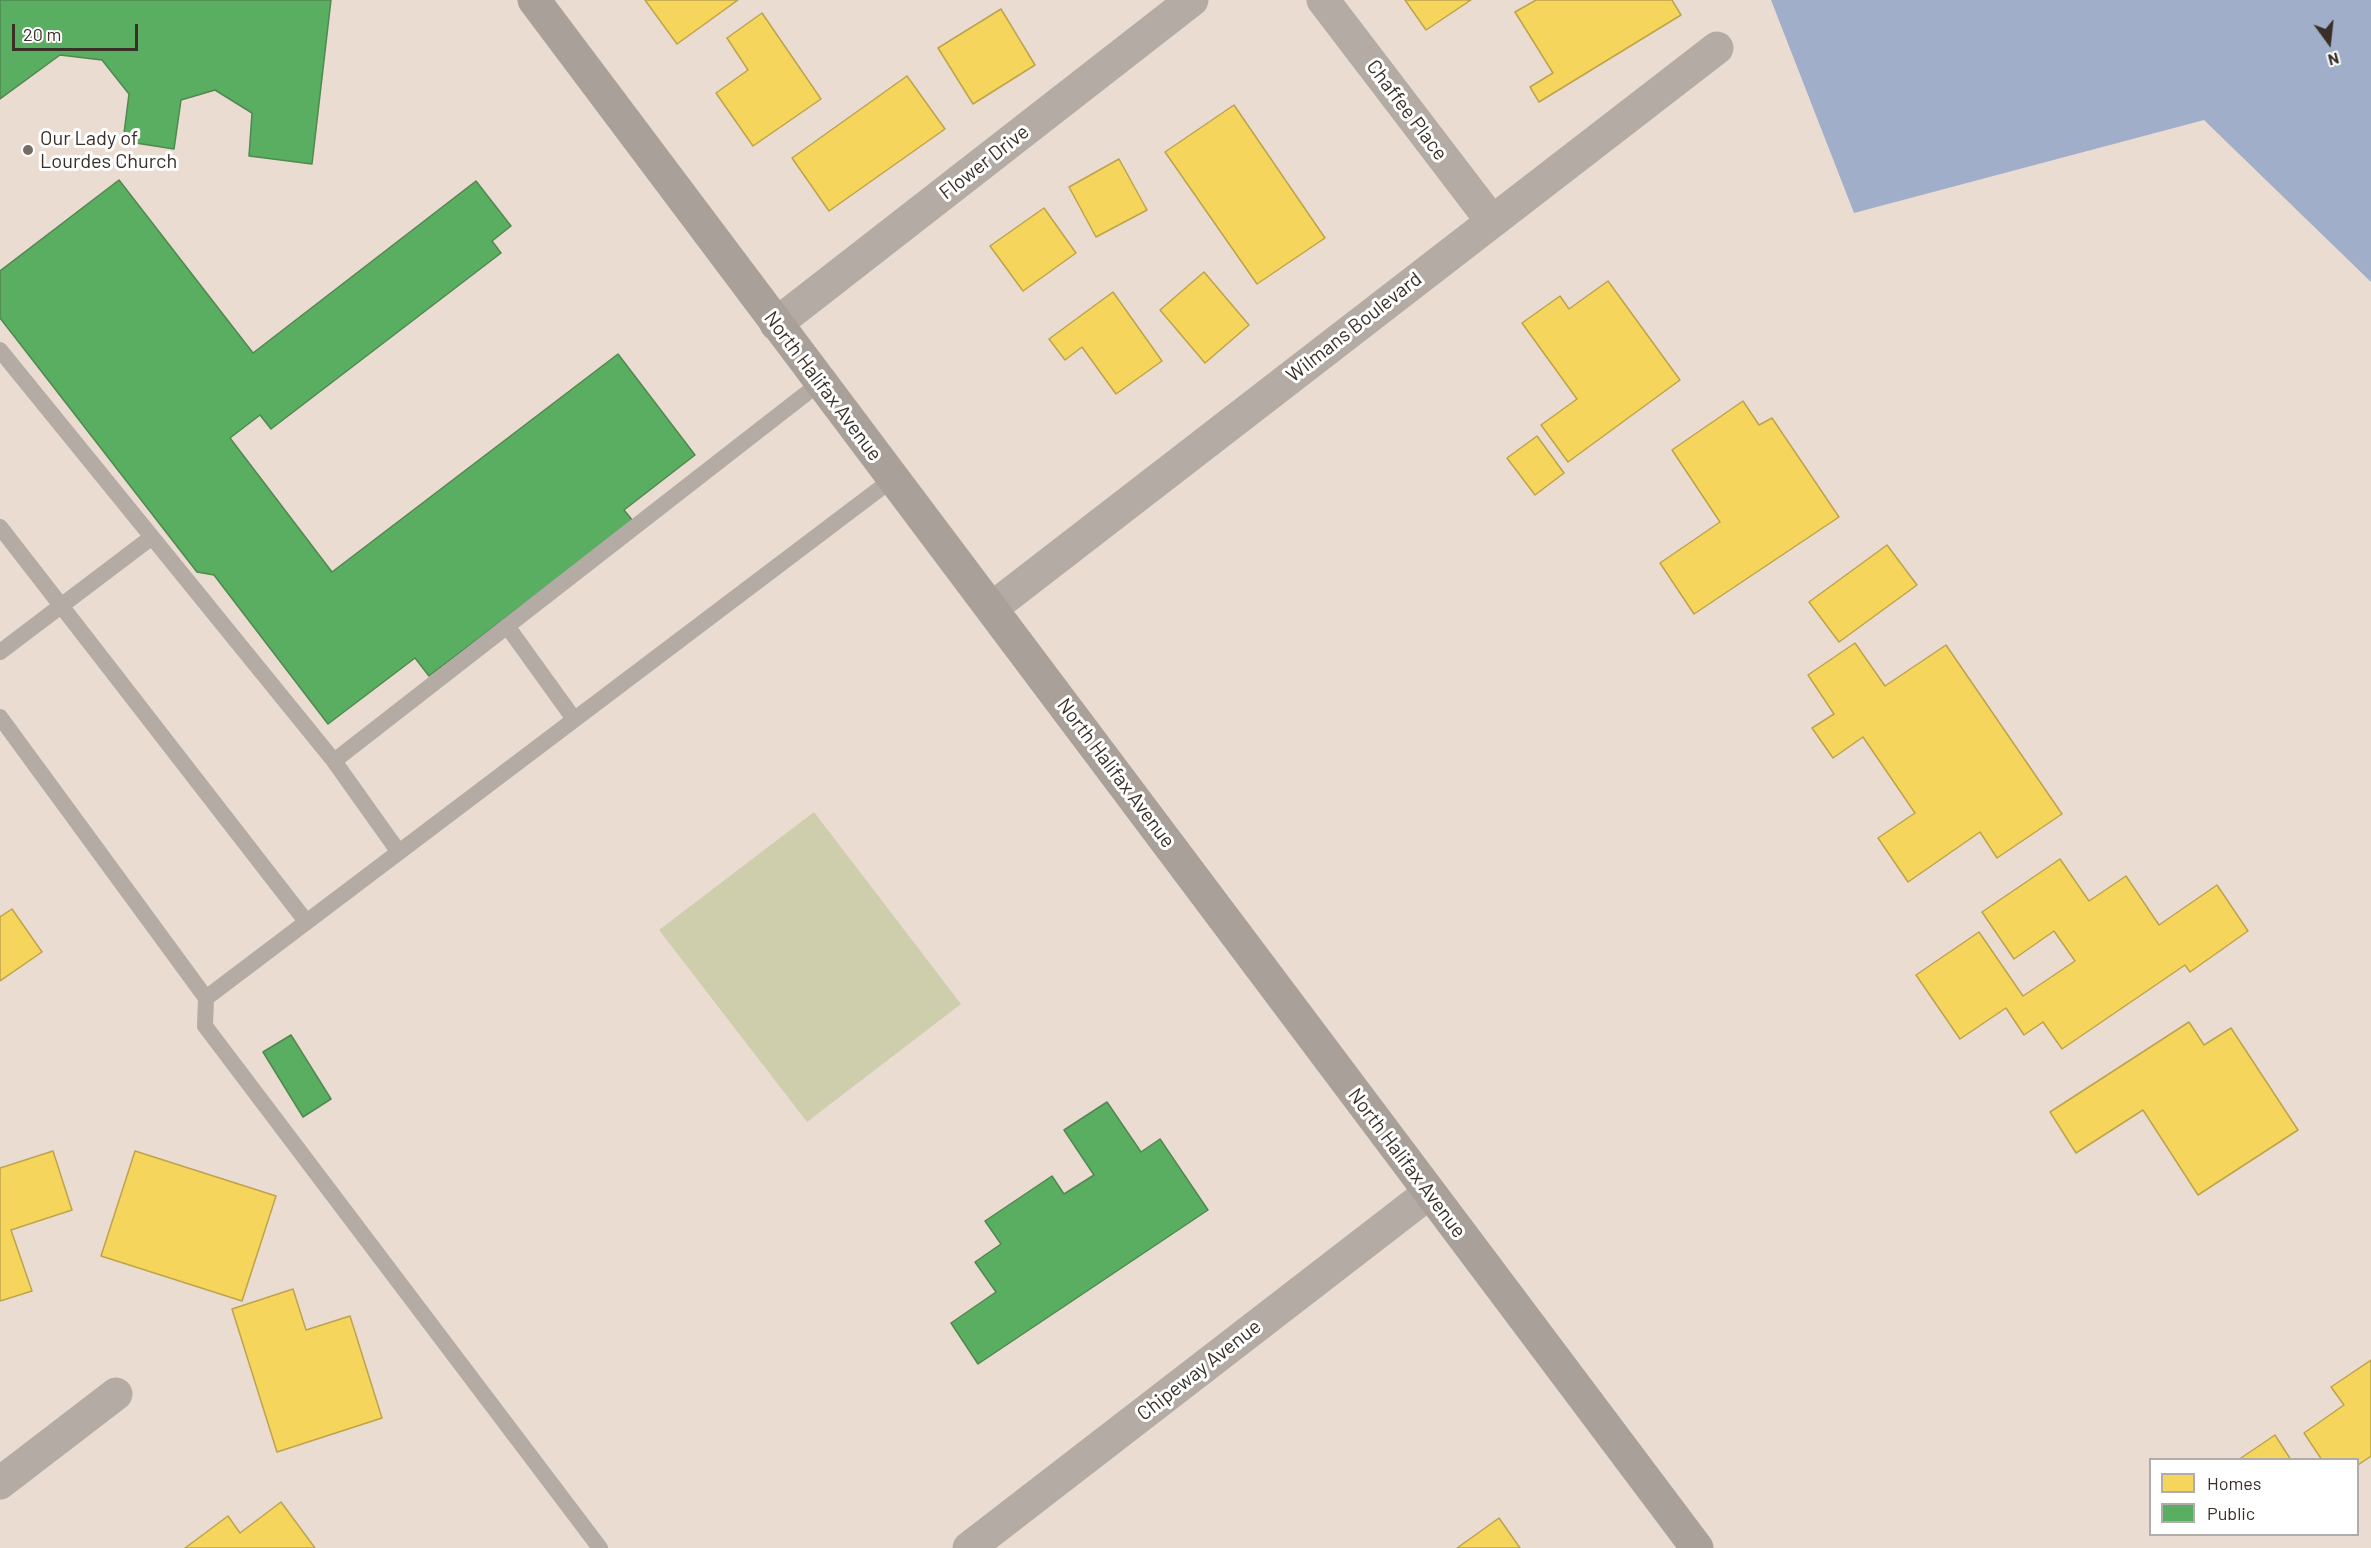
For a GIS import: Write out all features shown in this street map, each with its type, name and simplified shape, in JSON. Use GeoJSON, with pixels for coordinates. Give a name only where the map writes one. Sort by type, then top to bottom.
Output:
{"type":"FeatureCollection","features":[{"type":"Feature","properties":{"kind":"street","name":"North Halifax Avenue"},"geometry":{"type":"LineString","coordinates":[[534,0],[1697,1548]]}},
{"type":"Feature","properties":{"kind":"street","name":"Flower Drive"},"geometry":{"type":"LineString","coordinates":[[776,324],[1192,0]]}},
{"type":"Feature","properties":{"kind":"street","name":"Chaffee Place"},"geometry":{"type":"LineString","coordinates":[[1323,0],[1491,220]]}},
{"type":"Feature","properties":{"kind":"street","name":"Wilmans Boulevard"},"geometry":{"type":"LineString","coordinates":[[992,608],[1491,220],[1717,48]]}},
{"type":"Feature","properties":{"kind":"street","name":"Chipeway Avenue"},"geometry":{"type":"LineString","coordinates":[[969,1548],[1430,1193]]}},
{"type":"Feature","properties":{"kind":"street"},"geometry":{"type":"LineString","coordinates":[[0,1483],[116,1394]]}},
{"type":"Feature","properties":{"kind":"lane"},"geometry":{"type":"LineString","coordinates":[[0,350],[334,761],[398,851]]}},
{"type":"Feature","properties":{"kind":"lane"},"geometry":{"type":"LineString","coordinates":[[334,761],[821,382]]}},
{"type":"Feature","properties":{"kind":"lane"},"geometry":{"type":"LineString","coordinates":[[206,998],[305,920],[894,478]]}},
{"type":"Feature","properties":{"kind":"lane"},"geometry":{"type":"LineString","coordinates":[[0,527],[305,920]]}},
{"type":"Feature","properties":{"kind":"lane"},"geometry":{"type":"LineString","coordinates":[[0,652],[152,537]]}},
{"type":"Feature","properties":{"kind":"lane"},"geometry":{"type":"LineString","coordinates":[[507,626],[574,719]]}},
{"type":"Feature","properties":{"kind":"lane"},"geometry":{"type":"LineString","coordinates":[[0,717],[206,998],[206,1026],[600,1548]]}},
{"type":"Feature","properties":{"kind":"green space"},"geometry":{"type":"Polygon","coordinates":[[[814,812],[961,1004],[807,1122],[659,930],[814,812]]]}},
{"type":"Feature","properties":{"kind":"water"},"geometry":{"type":"Polygon","coordinates":[[[1771,0],[2371,0],[2371,282],[2204,120],[1854,213],[1771,0]]]}},
{"type":"Feature","properties":{"kind":"building: Homes"},"geometry":{"type":"Polygon","coordinates":[[[645,0],[738,0],[677,44],[645,0]]]}},
{"type":"Feature","properties":{"kind":"building: Homes"},"geometry":{"type":"Polygon","coordinates":[[[1405,0],[1471,0],[1426,30],[1405,0]]]}},
{"type":"Feature","properties":{"kind":"building: Homes"},"geometry":{"type":"Polygon","coordinates":[[[1536,0],[1672,0],[1681,15],[1539,102],[1530,87],[1553,73],[1515,12],[1536,0]]]}},
{"type":"Feature","properties":{"kind":"building: Homes"},"geometry":{"type":"Polygon","coordinates":[[[1001,9],[1035,65],[973,104],[938,48],[1001,9]]]}},
{"type":"Feature","properties":{"kind":"building: Homes"},"geometry":{"type":"Polygon","coordinates":[[[762,13],[821,99],[753,146],[716,93],[748,70],[727,38],[762,13]]]}},
{"type":"Feature","properties":{"kind":"building: Homes"},"geometry":{"type":"Polygon","coordinates":[[[907,76],[945,129],[829,211],[792,158],[907,76]]]}},
{"type":"Feature","properties":{"kind":"building: Homes"},"geometry":{"type":"Polygon","coordinates":[[[1234,105],[1325,238],[1257,284],[1165,152],[1234,105]]]}},
{"type":"Feature","properties":{"kind":"building: Homes"},"geometry":{"type":"Polygon","coordinates":[[[1119,159],[1147,210],[1096,237],[1069,187],[1119,159]]]}},
{"type":"Feature","properties":{"kind":"building: Homes"},"geometry":{"type":"Polygon","coordinates":[[[1044,208],[1076,253],[1023,291],[990,246],[1044,208]]]}},
{"type":"Feature","properties":{"kind":"building: Homes"},"geometry":{"type":"Polygon","coordinates":[[[1204,272],[1249,325],[1205,363],[1160,310],[1204,272]]]}},
{"type":"Feature","properties":{"kind":"building: Homes"},"geometry":{"type":"Polygon","coordinates":[[[1608,281],[1680,380],[1568,462],[1541,425],[1577,399],[1522,323],[1560,296],[1569,309],[1608,281]]]}},
{"type":"Feature","properties":{"kind":"building: Homes"},"geometry":{"type":"Polygon","coordinates":[[[1113,292],[1162,361],[1116,394],[1082,347],[1065,360],[1049,339],[1113,292]]]}},
{"type":"Feature","properties":{"kind":"building: Homes"},"geometry":{"type":"Polygon","coordinates":[[[1743,401],[1759,425],[1772,418],[1839,517],[1694,614],[1660,563],[1720,522],[1672,450],[1743,401]]]}},
{"type":"Feature","properties":{"kind":"building: Homes"},"geometry":{"type":"Polygon","coordinates":[[[1537,436],[1564,473],[1535,495],[1507,458],[1537,436]]]}},
{"type":"Feature","properties":{"kind":"building: Homes"},"geometry":{"type":"Polygon","coordinates":[[[1887,545],[1917,585],[1839,642],[1809,602],[1887,545]]]}},
{"type":"Feature","properties":{"kind":"building: Homes"},"geometry":{"type":"Polygon","coordinates":[[[1855,643],[1885,686],[1946,645],[2062,814],[1997,858],[1980,832],[1908,882],[1878,838],[1915,813],[1863,737],[1833,758],[1812,728],[1834,714],[1808,675],[1855,643]]]}},
{"type":"Feature","properties":{"kind":"building: Homes"},"geometry":{"type":"Polygon","coordinates":[[[2060,859],[2089,901],[2126,876],[2159,925],[2217,885],[2248,931],[2190,972],[2185,965],[2062,1049],[2043,1022],[2024,1035],[2006,1008],[1960,1039],[1916,975],[1979,932],[2023,996],[2075,961],[2054,931],[2014,959],[1982,912],[2060,859]]]}},
{"type":"Feature","properties":{"kind":"building: Homes"},"geometry":{"type":"Polygon","coordinates":[[[12,909],[42,952],[0,981],[0,917],[12,909]]]}},
{"type":"Feature","properties":{"kind":"building: Homes"},"geometry":{"type":"Polygon","coordinates":[[[2189,1022],[2204,1045],[2231,1028],[2298,1130],[2198,1195],[2143,1110],[2076,1153],[2050,1112],[2189,1022]]]}},
{"type":"Feature","properties":{"kind":"building: Homes"},"geometry":{"type":"Polygon","coordinates":[[[53,1151],[72,1210],[11,1230],[32,1291],[0,1301],[0,1168],[53,1151]]]}},
{"type":"Feature","properties":{"kind":"building: Homes"},"geometry":{"type":"Polygon","coordinates":[[[135,1151],[276,1196],[242,1301],[101,1256],[135,1151]]]}},
{"type":"Feature","properties":{"kind":"building: Homes"},"geometry":{"type":"Polygon","coordinates":[[[293,1289],[306,1330],[350,1316],[382,1418],[277,1452],[232,1309],[293,1289]]]}},
{"type":"Feature","properties":{"kind":"building: Homes"},"geometry":{"type":"Polygon","coordinates":[[[2371,1360],[2371,1456],[2359,1464],[2359,1458],[2321,1458],[2304,1433],[2344,1405],[2331,1387],[2371,1360]]]}},
{"type":"Feature","properties":{"kind":"building: Homes"},"geometry":{"type":"Polygon","coordinates":[[[2275,1435],[2290,1458],[2241,1458],[2275,1435]]]}},
{"type":"Feature","properties":{"kind":"building: Homes"},"geometry":{"type":"Polygon","coordinates":[[[281,1502],[315,1548],[185,1548],[228,1516],[240,1533],[281,1502]]]}},
{"type":"Feature","properties":{"kind":"building: Homes"},"geometry":{"type":"Polygon","coordinates":[[[1499,1518],[1520,1548],[1457,1548],[1499,1518]]]}},
{"type":"Feature","properties":{"kind":"building: Public"},"geometry":{"type":"Polygon","coordinates":[[[0,0],[331,0],[312,164],[249,156],[252,113],[215,90],[181,100],[174,149],[123,141],[129,94],[102,60],[60,55],[0,99],[0,0]]]}},
{"type":"Feature","properties":{"kind":"building: Public"},"geometry":{"type":"Polygon","coordinates":[[[119,180],[253,353],[476,181],[511,226],[492,241],[501,253],[271,429],[260,415],[230,438],[332,572],[618,354],[695,455],[624,510],[633,521],[429,676],[415,658],[328,724],[214,575],[197,572],[0,318],[0,271],[119,180]]]}},
{"type":"Feature","properties":{"kind":"building: Public"},"geometry":{"type":"Polygon","coordinates":[[[291,1035],[331,1099],[303,1117],[263,1052],[291,1035]]]}},
{"type":"Feature","properties":{"kind":"building: Public"},"geometry":{"type":"Polygon","coordinates":[[[1107,1102],[1141,1152],[1160,1139],[1208,1210],[978,1364],[951,1323],[996,1292],[975,1262],[1001,1244],[985,1221],[1052,1176],[1064,1194],[1094,1175],[1064,1130],[1107,1102]]]}},
{"type":"Feature","properties":{"kind":"place","name":"Our Lady of Lourdes Church"},"geometry":{"type":"Point","coordinates":[28,150]}}]}
